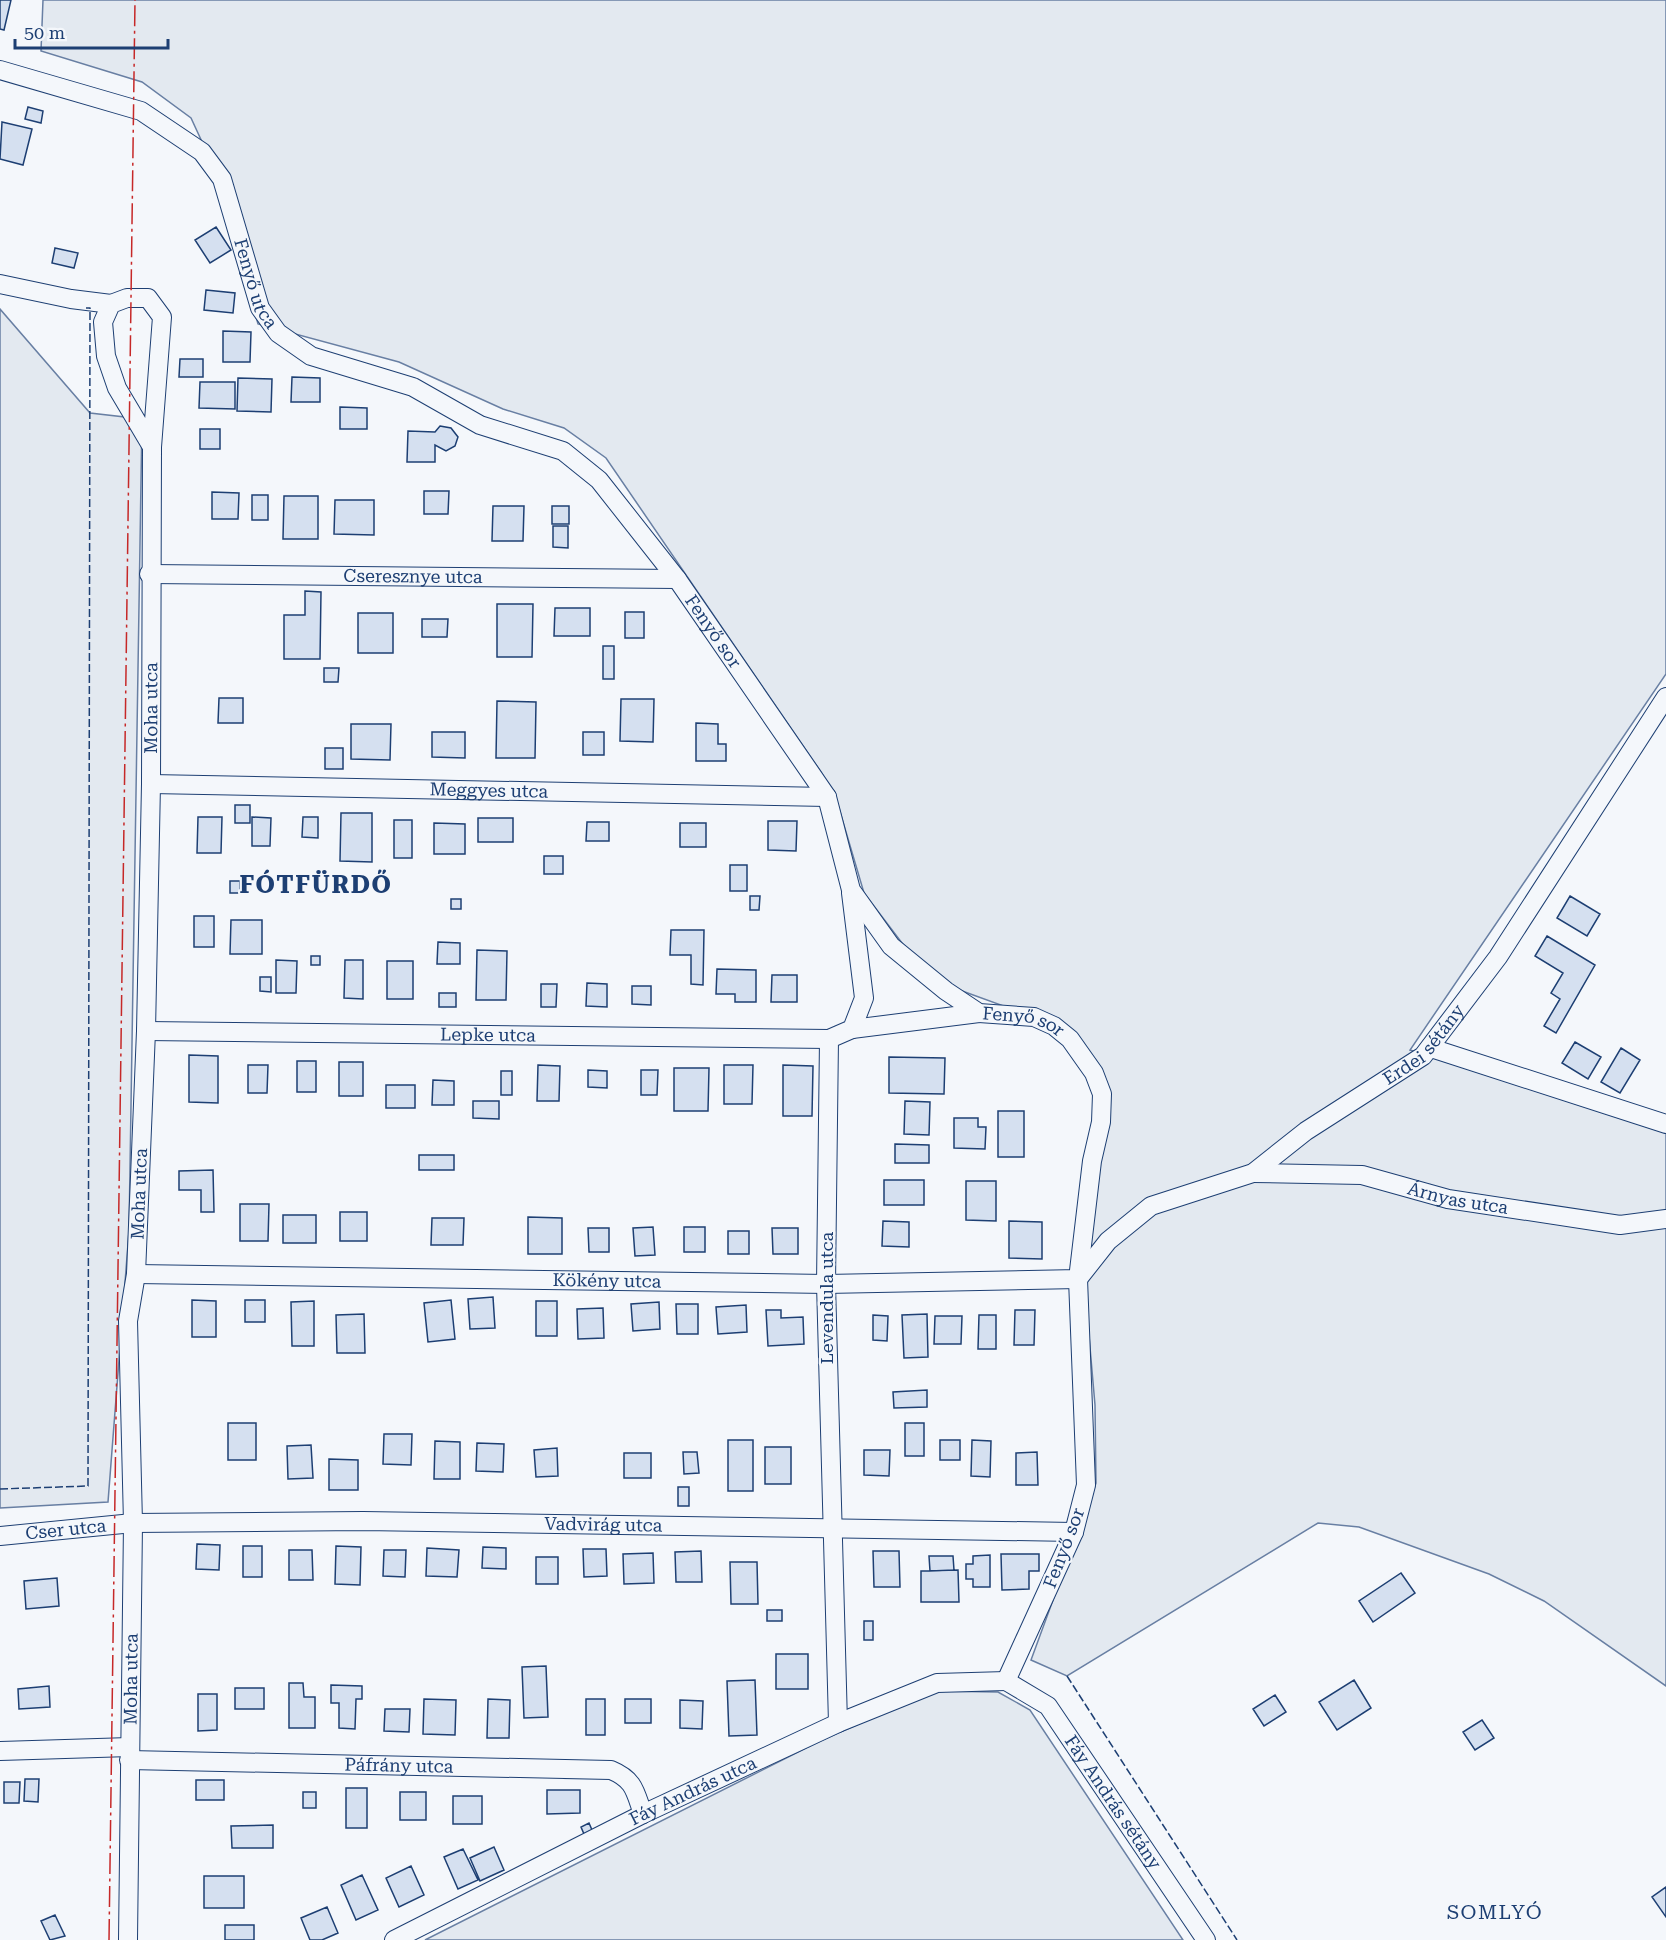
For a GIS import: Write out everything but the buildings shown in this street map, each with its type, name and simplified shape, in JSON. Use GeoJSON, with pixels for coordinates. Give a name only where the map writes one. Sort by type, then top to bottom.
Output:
{"type":"FeatureCollection","features":[{"type":"Feature","properties":{"kind":"street","name":"Fenyő utca"},"geometry":{"type":"LineString","coordinates":[[0,70],[141,111],[202,152],[222,179],[260,308],[278,333],[310,356],[413,387],[480,424],[563,451]]}},
{"type":"Feature","properties":{"kind":"street"},"geometry":{"type":"LineString","coordinates":[[0,284],[71,299],[111,304],[103,322],[106,356],[117,388],[152,447]]}},
{"type":"Feature","properties":{"kind":"street","name":"Moha utca"},"geometry":{"type":"LineString","coordinates":[[111,304],[126,298],[148,298],[162,317],[152,447],[149,574],[151,784],[146,1031],[136,1274],[128,1321],[133,1523],[128,1940]]}},
{"type":"Feature","properties":{"kind":"street","name":"Fenyő sor"},"geometry":{"type":"LineString","coordinates":[[563,451],[598,480],[677,579],[827,797],[851,890],[891,946],[946,991],[979,1013],[1034,1017],[1054,1026],[1070,1039],[1094,1073],[1102,1094],[1101,1122],[1092,1161],[1078,1279],[1086,1485],[1074,1532],[1006,1682]]}},
{"type":"Feature","properties":{"kind":"street","name":"Cseresznye utca"},"geometry":{"type":"LineString","coordinates":[[149,574],[677,579]]}},
{"type":"Feature","properties":{"kind":"street","name":"Erdei sétány"},"geometry":{"type":"LineString","coordinates":[[1078,1279],[1108,1241],[1151,1206],[1253,1173],[1306,1131],[1423,1056],[1498,957],[1666,697]]}},
{"type":"Feature","properties":{"kind":"street","name":"Meggyes utca"},"geometry":{"type":"LineString","coordinates":[[151,784],[827,797]]}},
{"type":"Feature","properties":{"kind":"street"},"geometry":{"type":"LineString","coordinates":[[851,890],[864,998],[852,1029]]}},
{"type":"Feature","properties":{"kind":"street"},"geometry":{"type":"LineString","coordinates":[[829,1039],[852,1029],[979,1013]]}},
{"type":"Feature","properties":{"kind":"street","name":"Lepke utca"},"geometry":{"type":"LineString","coordinates":[[146,1031],[829,1039]]}},
{"type":"Feature","properties":{"kind":"street","name":"Levendula utca"},"geometry":{"type":"LineString","coordinates":[[829,1039],[826,1284],[838,1723]]}},
{"type":"Feature","properties":{"kind":"street"},"geometry":{"type":"LineString","coordinates":[[1431,1048],[1666,1124]]}},
{"type":"Feature","properties":{"kind":"street","name":"Árnyas utca"},"geometry":{"type":"LineString","coordinates":[[1253,1173],[1362,1175],[1448,1199],[1620,1225],[1666,1219]]}},
{"type":"Feature","properties":{"kind":"street","name":"Kökény utca"},"geometry":{"type":"LineString","coordinates":[[136,1274],[826,1284],[1078,1279]]}},
{"type":"Feature","properties":{"kind":"street","name":"Vadvirág utca"},"geometry":{"type":"LineString","coordinates":[[133,1523],[363,1521],[1074,1532]]}},
{"type":"Feature","properties":{"kind":"street","name":"Cser utca"},"geometry":{"type":"LineString","coordinates":[[0,1536],[133,1523]]}},
{"type":"Feature","properties":{"kind":"street","name":"Fáy András utca"},"geometry":{"type":"LineString","coordinates":[[394,1940],[643,1815],[838,1723],[937,1683],[1006,1682]]}},
{"type":"Feature","properties":{"kind":"street","name":"Fáy András sétány"},"geometry":{"type":"LineString","coordinates":[[1006,1682],[1048,1706],[1206,1940]]}},
{"type":"Feature","properties":{"kind":"street","name":"Páfrány utca"},"geometry":{"type":"LineString","coordinates":[[0,1751],[129,1753],[612,1770],[626,1776],[643,1815]]}},
{"type":"Feature","properties":{"kind":"shaded area"},"geometry":{"type":"Polygon","coordinates":[[[43,0],[1666,0],[1666,674],[1410,1050],[1666,1133],[1666,1686],[1544,1601],[1489,1574],[1359,1527],[1318,1523],[1067,1676],[1031,1660],[1096,1483],[1095,1405],[1081,1244],[1097,1096],[1074,1046],[1034,1017],[943,984],[905,947],[864,893],[836,798],[821,772],[606,458],[564,428],[503,409],[399,362],[258,324],[215,170],[191,118],[142,82],[41,51],[43,0]]]}},
{"type":"Feature","properties":{"kind":"shaded area"},"geometry":{"type":"Polygon","coordinates":[[[0,309],[90,413],[142,419],[129,1231],[108,1502],[0,1508],[0,309]]]}},
{"type":"Feature","properties":{"kind":"shaded area"},"geometry":{"type":"Polygon","coordinates":[[[934,1691],[998,1692],[1030,1710],[1183,1940],[425,1940],[822,1740],[934,1691]]]}},
{"type":"Feature","properties":{"kind":"fence"},"geometry":{"type":"LineString","coordinates":[[0,1489],[88,1486],[90,308],[86,308]]}},
{"type":"Feature","properties":{"kind":"fence"},"geometry":{"type":"LineString","coordinates":[[1067,1676],[1237,1940]]}},
{"type":"Feature","properties":{"kind":"power"},"geometry":{"type":"LineString","coordinates":[[109,1940],[135,0]]}},
{"type":"Feature","properties":{"kind":"district","name":"FÓTFÜRDŐ"},"geometry":{"type":"Point","coordinates":[316,885]}},
{"type":"Feature","properties":{"kind":"district","name":"SOMLYÓ"},"geometry":{"type":"Point","coordinates":[1495,1912]}}]}
